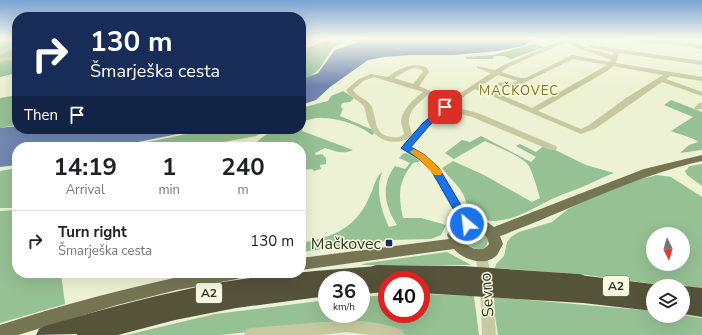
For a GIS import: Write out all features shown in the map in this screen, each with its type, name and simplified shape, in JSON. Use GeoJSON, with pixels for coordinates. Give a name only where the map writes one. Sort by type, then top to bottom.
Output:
{"type":"FeatureCollection","features":[{"type":"Feature","properties":{"kind":"highway","name":"A2"},"geometry":{"type":"LineString","coordinates":[[45,335],[148,306],[224,290],[303,278],[375,283],[462,274],[581,289],[646,302]]}},
{"type":"Feature","properties":{"kind":"highway","name":"A2"},"geometry":{"type":"LineString","coordinates":[[430,285],[646,291]]}},
{"type":"Feature","properties":{"kind":"highway","name":"A2"},"geometry":{"type":"LineString","coordinates":[[86,335],[135,321],[232,301],[318,290]]}},
{"type":"Feature","properties":{"kind":"highway"},"geometry":{"type":"LineString","coordinates":[[690,295],[702,296]]}},
{"type":"Feature","properties":{"kind":"highway"},"geometry":{"type":"LineString","coordinates":[[690,307],[702,309]]}},
{"type":"Feature","properties":{"kind":"main road"},"geometry":{"type":"LineString","coordinates":[[492,233],[537,217],[624,179],[651,170],[702,158]]}},
{"type":"Feature","properties":{"kind":"main road"},"geometry":{"type":"LineString","coordinates":[[467,224],[478,224],[492,233],[495,238],[495,248],[492,252],[481,255],[470,254],[460,248],[454,235],[455,231],[462,225],[467,224]]}},
{"type":"Feature","properties":{"kind":"main road"},"geometry":{"type":"LineString","coordinates":[[306,263],[457,243]]}},
{"type":"Feature","properties":{"kind":"main road"},"geometry":{"type":"LineString","coordinates":[[0,333],[68,312],[146,291],[212,278]]}},
{"type":"Feature","properties":{"kind":"street"},"geometry":{"type":"LineString","coordinates":[[467,224],[436,170],[422,157],[405,148],[426,124],[448,105],[475,87],[499,74],[516,61],[532,55]]}},
{"type":"Feature","properties":{"kind":"street"},"geometry":{"type":"LineString","coordinates":[[602,55],[668,74],[702,79]]}},
{"type":"Feature","properties":{"kind":"street"},"geometry":{"type":"LineString","coordinates":[[608,55],[615,58]]}},
{"type":"Feature","properties":{"kind":"street"},"geometry":{"type":"LineString","coordinates":[[500,84],[507,88],[511,87],[572,57],[702,63]]}},
{"type":"Feature","properties":{"kind":"street"},"geometry":{"type":"LineString","coordinates":[[534,111],[605,70],[615,58]]}},
{"type":"Feature","properties":{"kind":"street"},"geometry":{"type":"LineString","coordinates":[[0,60],[12,59]]}},
{"type":"Feature","properties":{"kind":"street"},"geometry":{"type":"LineString","coordinates":[[389,80],[411,66],[418,65],[424,68],[426,72],[414,86]]}},
{"type":"Feature","properties":{"kind":"street"},"geometry":{"type":"LineString","coordinates":[[479,67],[520,80],[527,80]]}},
{"type":"Feature","properties":{"kind":"street"},"geometry":{"type":"LineString","coordinates":[[475,87],[534,111],[572,129],[585,131],[668,74]]}},
{"type":"Feature","properties":{"kind":"street"},"geometry":{"type":"LineString","coordinates":[[427,92],[412,106],[407,114],[405,122],[409,133],[408,136],[404,139],[397,140],[383,138],[374,130],[367,105],[352,95],[348,90],[361,80],[373,75],[427,92],[448,105],[553,148]]}},
{"type":"Feature","properties":{"kind":"street"},"geometry":{"type":"LineString","coordinates":[[661,80],[702,94]]}},
{"type":"Feature","properties":{"kind":"street"},"geometry":{"type":"LineString","coordinates":[[684,88],[702,91]]}},
{"type":"Feature","properties":{"kind":"street","name":"Sevno"},"geometry":{"type":"LineString","coordinates":[[481,255],[486,284],[487,314],[490,335]]}},
{"type":"Feature","properties":{"kind":"street"},"geometry":{"type":"LineString","coordinates":[[251,335],[366,328],[396,335]]}},
{"type":"Feature","properties":{"kind":"green space"},"geometry":{"type":"Polygon","coordinates":[[[0,55],[12,55],[12,74],[0,77],[0,55]]]}},
{"type":"Feature","properties":{"kind":"green space"},"geometry":{"type":"Polygon","coordinates":[[[306,55],[328,55],[320,68],[306,80],[306,55]]]}},
{"type":"Feature","properties":{"kind":"green space"},"geometry":{"type":"Polygon","coordinates":[[[523,55],[511,59],[504,56],[494,56],[493,59],[467,59],[465,57],[523,55]]]}},
{"type":"Feature","properties":{"kind":"green space"},"geometry":{"type":"Polygon","coordinates":[[[343,91],[354,98],[350,102],[342,103],[341,107],[343,109],[340,116],[373,130],[374,134],[372,135],[355,125],[335,119],[317,118],[306,121],[306,107],[328,101],[331,96],[343,91]]]}},
{"type":"Feature","properties":{"kind":"green space"},"geometry":{"type":"Polygon","coordinates":[[[12,96],[12,126],[0,128],[0,98],[12,96]]]}},
{"type":"Feature","properties":{"kind":"green space"},"geometry":{"type":"Polygon","coordinates":[[[671,100],[702,112],[702,150],[680,153],[689,145],[698,142],[671,131],[693,117],[664,105],[671,100]]]}},
{"type":"Feature","properties":{"kind":"green space"},"geometry":{"type":"Polygon","coordinates":[[[306,132],[353,150],[342,152],[325,148],[315,153],[316,155],[322,154],[326,158],[326,164],[320,165],[321,169],[314,171],[312,169],[306,170],[306,142],[257,142],[268,134],[306,134],[306,132]]]}},
{"type":"Feature","properties":{"kind":"green space"},"geometry":{"type":"Polygon","coordinates":[[[186,134],[259,134],[224,142],[148,142],[186,134]]]}},
{"type":"Feature","properties":{"kind":"green space"},"geometry":{"type":"Polygon","coordinates":[[[481,136],[531,162],[536,157],[516,146],[520,144],[536,152],[545,145],[586,165],[614,173],[512,218],[491,221],[481,219],[470,211],[461,190],[442,168],[453,161],[484,175],[532,202],[540,198],[529,166],[526,162],[509,152],[485,141],[454,159],[445,153],[462,140],[470,142],[481,136]]]}},
{"type":"Feature","properties":{"kind":"green space"},"geometry":{"type":"Polygon","coordinates":[[[406,153],[422,161],[413,163],[404,176],[402,182],[400,189],[400,202],[403,218],[421,218],[446,225],[441,235],[431,239],[387,240],[365,247],[349,249],[345,246],[306,251],[306,242],[335,234],[352,222],[366,205],[376,179],[382,172],[379,185],[381,207],[389,227],[397,225],[387,203],[386,188],[390,173],[395,166],[405,169],[410,163],[399,158],[406,153]]]}},
{"type":"Feature","properties":{"kind":"green space"},"geometry":{"type":"Polygon","coordinates":[[[702,164],[702,186],[687,175],[685,171],[690,166],[702,164]]]}},
{"type":"Feature","properties":{"kind":"green space"},"geometry":{"type":"Polygon","coordinates":[[[12,169],[12,208],[0,208],[0,171],[12,169]]]}},
{"type":"Feature","properties":{"kind":"green space"},"geometry":{"type":"Polygon","coordinates":[[[657,175],[671,177],[702,197],[702,290],[690,287],[690,279],[646,279],[646,283],[579,274],[495,268],[496,264],[504,256],[507,242],[511,237],[519,232],[552,222],[568,209],[630,182],[657,175]]]}},
{"type":"Feature","properties":{"kind":"green space"},"geometry":{"type":"Polygon","coordinates":[[[12,210],[12,278],[62,278],[65,304],[0,323],[0,211],[12,210]]]}},
{"type":"Feature","properties":{"kind":"green space"},"geometry":{"type":"Polygon","coordinates":[[[473,230],[485,235],[488,241],[486,247],[480,250],[469,246],[463,241],[462,238],[466,231],[473,230]]]}},
{"type":"Feature","properties":{"kind":"green space"},"geometry":{"type":"Polygon","coordinates":[[[447,252],[471,265],[361,265],[367,263],[447,252]]]}},
{"type":"Feature","properties":{"kind":"green space"},"geometry":{"type":"Polygon","coordinates":[[[430,294],[474,296],[479,335],[405,335],[398,331],[348,323],[370,323],[370,296],[378,296],[378,323],[430,323],[430,294]]]}},
{"type":"Feature","properties":{"kind":"green space"},"geometry":{"type":"Polygon","coordinates":[[[494,297],[646,310],[646,323],[690,323],[690,316],[702,318],[702,335],[498,335],[494,297]]]}},
{"type":"Feature","properties":{"kind":"green space"},"geometry":{"type":"Polygon","coordinates":[[[318,301],[318,323],[333,323],[220,335],[126,335],[215,314],[318,301]]]}},
{"type":"Feature","properties":{"kind":"water"},"geometry":{"type":"Polygon","coordinates":[[[332,55],[457,55],[410,55],[368,60],[330,87],[316,100],[306,103],[306,78],[318,73],[332,55]]]}},
{"type":"Feature","properties":{"kind":"water"},"geometry":{"type":"Polygon","coordinates":[[[12,127],[12,134],[178,134],[138,142],[12,142],[12,166],[0,167],[0,128],[12,127]]]}},
{"type":"Feature","properties":{"kind":"slow traffic"},"geometry":{"type":"LineString","coordinates":[[414,152],[430,164],[438,173]]}},
{"type":"Feature","properties":{"kind":"place","name":"Mačkovec"},"geometry":{"type":"Point","coordinates":[389,243]}},
{"type":"Feature","properties":{"kind":"district","name":"MAČKOVEC"},"geometry":{"type":"Point","coordinates":[519,90]}},
{"type":"Feature","properties":{"kind":"route"},"geometry":{"type":"LineString","coordinates":[[445,107],[426,124],[405,148],[422,157],[436,170],[467,224]]}}]}
